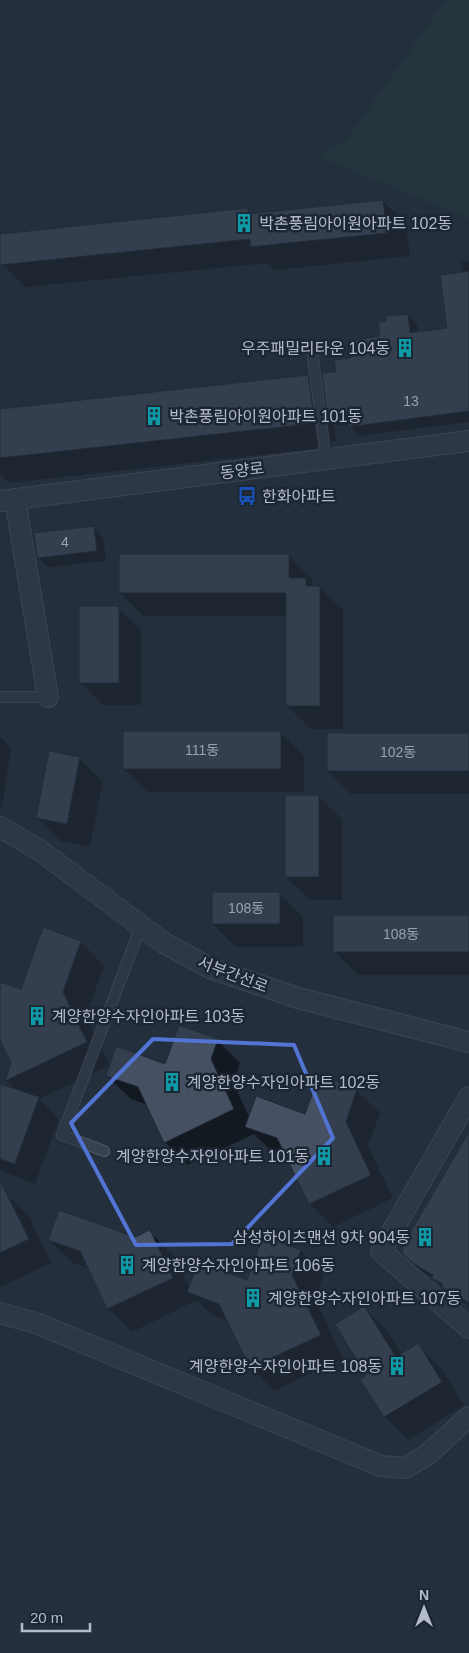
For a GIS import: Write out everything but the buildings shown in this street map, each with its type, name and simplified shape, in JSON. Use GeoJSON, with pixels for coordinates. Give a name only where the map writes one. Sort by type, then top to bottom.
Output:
{"type":"FeatureCollection","features":[{"type":"Feature","properties":{"kind":"street","name":"동양로"},"geometry":{"type":"LineString","coordinates":[[48,698],[8,500],[469,441]]}},
{"type":"Feature","properties":{"kind":"street","name":"서부간선로"},"geometry":{"type":"LineString","coordinates":[[0,827],[41,851],[164,943],[219,971],[298,998],[469,1042]]}},
{"type":"Feature","properties":{"kind":"street"},"geometry":{"type":"LineString","coordinates":[[469,1097],[381,1251],[469,1328]]}},
{"type":"Feature","properties":{"kind":"street"},"geometry":{"type":"LineString","coordinates":[[0,1314],[36,1323],[382,1466],[405,1468],[428,1455],[469,1417]]}},
{"type":"Feature","properties":{"kind":"lane"},"geometry":{"type":"LineString","coordinates":[[312,351],[326,459]]}},
{"type":"Feature","properties":{"kind":"lane"},"geometry":{"type":"LineString","coordinates":[[0,697],[48,698]]}},
{"type":"Feature","properties":{"kind":"lane"},"geometry":{"type":"LineString","coordinates":[[104,1150],[62,1135],[141,926]]}},
{"type":"Feature","properties":{"kind":"highlighted area"},"geometry":{"type":"Polygon","coordinates":[[[153,1039],[294,1045],[333,1138],[232,1244],[136,1245],[71,1123],[153,1039]]]}},
{"type":"Feature","properties":{"kind":"green space"},"geometry":{"type":"Polygon","coordinates":[[[446,0],[469,0],[469,218],[316,156],[345,142],[446,0]]]}},
{"type":"Feature","properties":{"kind":"place","name":"박촌풍림아이원아파트 102동"},"geometry":{"type":"Point","coordinates":[244,223]}},
{"type":"Feature","properties":{"kind":"place","name":"우주패밀리타운 104동"},"geometry":{"type":"Point","coordinates":[405,348]}},
{"type":"Feature","properties":{"kind":"place","name":"박촌풍림아이원아파트 101동"},"geometry":{"type":"Point","coordinates":[154,416]}},
{"type":"Feature","properties":{"kind":"place","name":"한화아파트"},"geometry":{"type":"Point","coordinates":[247,496]}},
{"type":"Feature","properties":{"kind":"place","name":"계양한양수자인아파트 103동"},"geometry":{"type":"Point","coordinates":[37,1016]}},
{"type":"Feature","properties":{"kind":"place","name":"계양한양수자인아파트 102동"},"geometry":{"type":"Point","coordinates":[172,1082]}},
{"type":"Feature","properties":{"kind":"place","name":"계양한양수자인아파트 101동"},"geometry":{"type":"Point","coordinates":[324,1156]}},
{"type":"Feature","properties":{"kind":"place","name":"삼성하이츠맨션 9차 904동"},"geometry":{"type":"Point","coordinates":[425,1237]}},
{"type":"Feature","properties":{"kind":"place","name":"계양한양수자인아파트 106동"},"geometry":{"type":"Point","coordinates":[127,1265]}},
{"type":"Feature","properties":{"kind":"place","name":"계양한양수자인아파트 107동"},"geometry":{"type":"Point","coordinates":[253,1298]}},
{"type":"Feature","properties":{"kind":"place","name":"계양한양수자인아파트 108동"},"geometry":{"type":"Point","coordinates":[397,1366]}}]}
